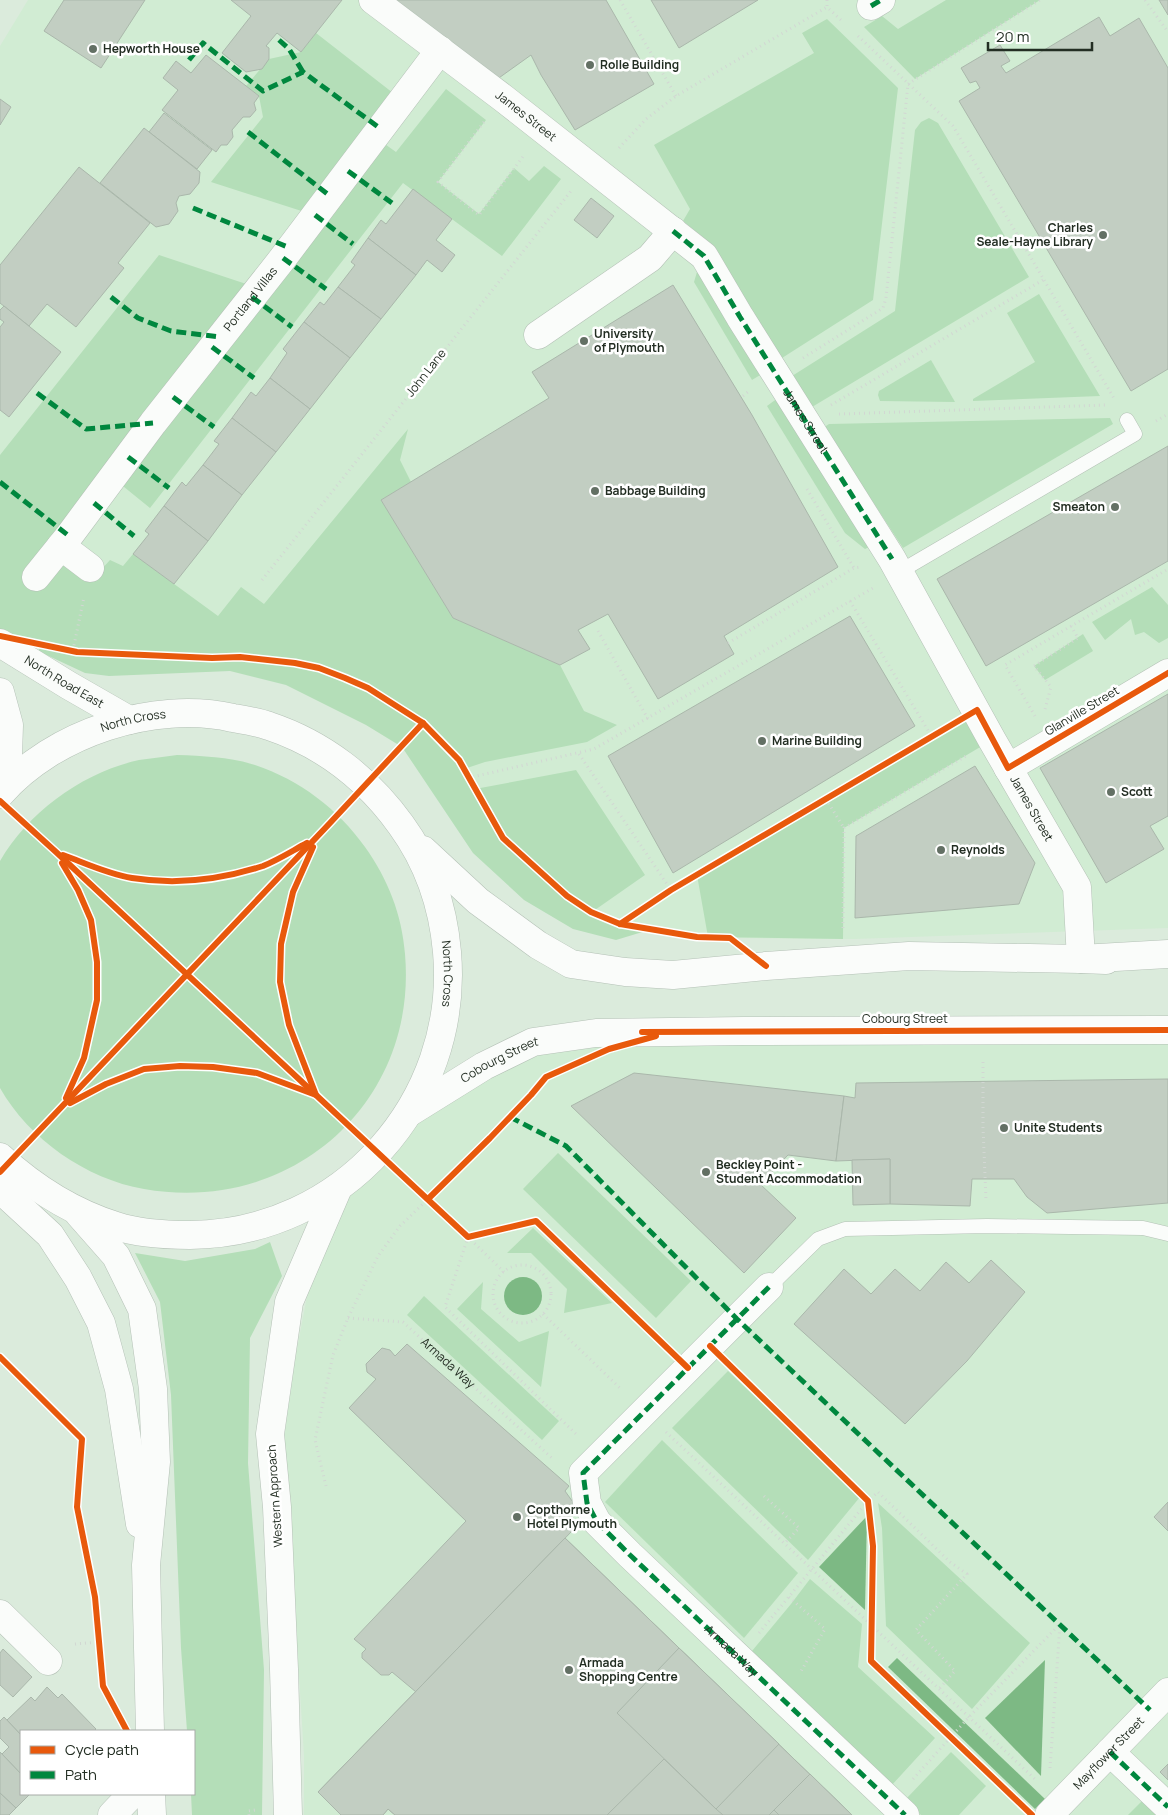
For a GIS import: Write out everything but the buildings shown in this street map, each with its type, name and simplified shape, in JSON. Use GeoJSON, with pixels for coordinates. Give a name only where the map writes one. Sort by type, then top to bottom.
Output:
{"type":"FeatureCollection","features":[{"type":"Feature","properties":{"kind":"main road","name":"James Street"},"geometry":{"type":"LineString","coordinates":[[373,0],[503,98],[704,256],[776,375],[809,417],[895,564],[992,740],[1077,887],[1082,959]]}},
{"type":"Feature","properties":{"kind":"main road","name":"Portland Villas"},"geometry":{"type":"LineString","coordinates":[[36,576],[440,50]]}},
{"type":"Feature","properties":{"kind":"main road"},"geometry":{"type":"LineString","coordinates":[[538,336],[650,258],[673,231]]}},
{"type":"Feature","properties":{"kind":"main road"},"geometry":{"type":"LineString","coordinates":[[60,546],[90,568]]}},
{"type":"Feature","properties":{"kind":"main road","name":"North Road East"},"geometry":{"type":"LineString","coordinates":[[0,643],[68,686],[129,720]]}},
{"type":"Feature","properties":{"kind":"main road","name":"Glanville Street"},"geometry":{"type":"LineString","coordinates":[[1008,768],[1168,673]]}},
{"type":"Feature","properties":{"kind":"main road"},"geometry":{"type":"LineString","coordinates":[[0,692],[9,725],[4,789]]}},
{"type":"Feature","properties":{"kind":"main road","name":"North Cross"},"geometry":{"type":"LineString","coordinates":[[0,1157],[36,1188],[76,1211],[119,1227],[164,1235],[210,1235],[255,1227],[298,1211],[338,1188],[365,1166],[389,1140],[410,1112],[434,1060],[444,1024],[449,976],[445,928],[433,883],[412,840],[384,802],[350,769],[311,744],[268,725],[222,715],[176,713],[129,720],[85,734],[44,756],[4,789]]}},
{"type":"Feature","properties":{"kind":"main road"},"geometry":{"type":"LineString","coordinates":[[412,840],[478,900],[538,945],[571,964],[625,972],[673,975],[766,966],[909,956],[1082,959],[1168,963]]}},
{"type":"Feature","properties":{"kind":"main road"},"geometry":{"type":"LineString","coordinates":[[1082,959],[1168,954]]}},
{"type":"Feature","properties":{"kind":"main road","name":"Cobourg Street"},"geometry":{"type":"LineString","coordinates":[[410,1112],[484,1066],[533,1042],[587,1034],[675,1031],[1168,1030]]}},
{"type":"Feature","properties":{"kind":"main road"},"geometry":{"type":"LineString","coordinates":[[0,1188],[50,1235],[78,1278],[101,1322],[119,1389],[146,1565]]}},
{"type":"Feature","properties":{"kind":"main road","name":"Western Approach"},"geometry":{"type":"LineString","coordinates":[[288,1815],[277,1517],[270,1434],[289,1302],[338,1188]]}},
{"type":"Feature","properties":{"kind":"main road"},"geometry":{"type":"LineString","coordinates":[[76,1211],[116,1256],[142,1308],[152,1389],[156,1462],[146,1565],[150,1730]]}},
{"type":"Feature","properties":{"kind":"main road"},"geometry":{"type":"LineString","coordinates":[[583,1473],[769,1287]]}},
{"type":"Feature","properties":{"kind":"main road","name":"Armada Way"},"geometry":{"type":"LineString","coordinates":[[583,1473],[587,1503],[597,1522],[898,1809]]}},
{"type":"Feature","properties":{"kind":"main road"},"geometry":{"type":"LineString","coordinates":[[1,1615],[48,1661]]}},
{"type":"Feature","properties":{"kind":"main road","name":"Mayflower Street"},"geometry":{"type":"LineString","coordinates":[[1052,1803],[1110,1752],[1168,1692]]}},
{"type":"Feature","properties":{"kind":"main road"},"geometry":{"type":"LineString","coordinates":[[1110,1752],[1168,1807]]}},
{"type":"Feature","properties":{"kind":"main road"},"geometry":{"type":"LineString","coordinates":[[112,1815],[131,1795]]}},
{"type":"Feature","properties":{"kind":"main road"},"geometry":{"type":"LineString","coordinates":[[151,1795],[152,1815]]}},
{"type":"Feature","properties":{"kind":"lane"},"geometry":{"type":"LineString","coordinates":[[895,564],[1135,434],[1127,420]]}},
{"type":"Feature","properties":{"kind":"lane"},"geometry":{"type":"LineString","coordinates":[[769,1287],[818,1239],[845,1229],[987,1226],[1142,1228],[1168,1234]]}},
{"type":"Feature","properties":{"kind":"path"},"geometry":{"type":"LineString","coordinates":[[620,0],[676,96]]}},
{"type":"Feature","properties":{"kind":"path"},"geometry":{"type":"LineString","coordinates":[[828,0],[827,7],[843,22],[876,3]]}},
{"type":"Feature","properties":{"kind":"path"},"geometry":{"type":"LineString","coordinates":[[908,84],[1040,0]]}},
{"type":"Feature","properties":{"kind":"path"},"geometry":{"type":"LineString","coordinates":[[1145,0],[1168,32]]}},
{"type":"Feature","properties":{"kind":"path"},"geometry":{"type":"LineString","coordinates":[[857,36],[953,126],[1127,420]]}},
{"type":"Feature","properties":{"kind":"path"},"geometry":{"type":"LineString","coordinates":[[776,375],[882,308],[886,298],[908,84]]}},
{"type":"Feature","properties":{"kind":"path"},"geometry":{"type":"LineString","coordinates":[[503,98],[438,182],[479,215],[544,130]]}},
{"type":"Feature","properties":{"kind":"path"},"geometry":{"type":"LineString","coordinates":[[809,417],[1043,280]]}},
{"type":"Feature","properties":{"kind":"path"},"geometry":{"type":"LineString","coordinates":[[809,417],[1118,405]]}},
{"type":"Feature","properties":{"kind":"path"},"geometry":{"type":"LineString","coordinates":[[803,482],[854,568]]}},
{"type":"Feature","properties":{"kind":"path"},"geometry":{"type":"LineString","coordinates":[[728,643],[854,568],[895,564]]}},
{"type":"Feature","properties":{"kind":"path"},"geometry":{"type":"LineString","coordinates":[[469,778],[594,750],[850,601],[895,564]]}},
{"type":"Feature","properties":{"kind":"path"},"geometry":{"type":"LineString","coordinates":[[65,649],[75,651],[90,568]]}},
{"type":"Feature","properties":{"kind":"path"},"geometry":{"type":"LineString","coordinates":[[1022,694],[1005,665],[1168,569]]}},
{"type":"Feature","properties":{"kind":"path"},"geometry":{"type":"LineString","coordinates":[[850,601],[932,737]]}},
{"type":"Feature","properties":{"kind":"path"},"geometry":{"type":"LineString","coordinates":[[1043,716],[1052,687],[1034,666],[1078,638],[1070,626]]}},
{"type":"Feature","properties":{"kind":"path"},"geometry":{"type":"LineString","coordinates":[[598,631],[648,718]]}},
{"type":"Feature","properties":{"kind":"path"},"geometry":{"type":"LineString","coordinates":[[924,742],[977,710]]}},
{"type":"Feature","properties":{"kind":"path"},"geometry":{"type":"LineString","coordinates":[[844,828],[992,740]]}},
{"type":"Feature","properties":{"kind":"path"},"geometry":{"type":"LineString","coordinates":[[578,754],[673,889],[664,895]]}},
{"type":"Feature","properties":{"kind":"path"},"geometry":{"type":"LineString","coordinates":[[817,804],[834,794]]}},
{"type":"Feature","properties":{"kind":"path"},"geometry":{"type":"LineString","coordinates":[[826,799],[844,828],[843,961]]}},
{"type":"Feature","properties":{"kind":"path"},"geometry":{"type":"LineString","coordinates":[[984,1029],[982,1126],[987,1226]]}},
{"type":"Feature","properties":{"kind":"path"},"geometry":{"type":"LineString","coordinates":[[421,1192],[435,1205]]}},
{"type":"Feature","properties":{"kind":"path"},"geometry":{"type":"LineString","coordinates":[[326,1486],[315,1440],[333,1356],[348,1318],[378,1256],[400,1226],[435,1192]]}},
{"type":"Feature","properties":{"kind":"path"},"geometry":{"type":"LineString","coordinates":[[461,1231],[504,1272]]}},
{"type":"Feature","properties":{"kind":"path"},"geometry":{"type":"LineString","coordinates":[[468,1237],[478,1235]]}},
{"type":"Feature","properties":{"kind":"path"},"geometry":{"type":"LineString","coordinates":[[468,1237],[445,1307],[556,1414]]}},
{"type":"Feature","properties":{"kind":"path"},"geometry":{"type":"LineString","coordinates":[[515,1266],[528,1266],[539,1270],[544,1275],[550,1286],[551,1298],[550,1304],[543,1314],[528,1323],[519,1324],[504,1317],[498,1311],[493,1294],[494,1286],[504,1272],[515,1266]]}},
{"type":"Feature","properties":{"kind":"path"},"geometry":{"type":"LineString","coordinates":[[543,1314],[644,1412],[969,1717],[1052,1803]]}},
{"type":"Feature","properties":{"kind":"path"},"geometry":{"type":"LineString","coordinates":[[756,1637],[868,1500],[878,1492],[950,1562],[967,1574],[916,1630],[955,1671],[939,1689]]}},
{"type":"Feature","properties":{"kind":"path"},"geometry":{"type":"LineString","coordinates":[[862,1494],[868,1500],[869,1510]]}},
{"type":"Feature","properties":{"kind":"path"},"geometry":{"type":"LineString","coordinates":[[764,1496],[799,1528],[784,1544]]}},
{"type":"Feature","properties":{"kind":"path"},"geometry":{"type":"LineString","coordinates":[[789,1597],[825,1630],[796,1681]]}},
{"type":"Feature","properties":{"kind":"path"},"geometry":{"type":"LineString","coordinates":[[872,1616],[872,1634]]}},
{"type":"Feature","properties":{"kind":"path"},"geometry":{"type":"LineString","coordinates":[[898,1809],[950,1737],[1060,1624],[1052,1803]]}},
{"type":"Feature","properties":{"kind":"path"},"geometry":{"type":"LineString","coordinates":[[98,1633],[100,1650]]}},
{"type":"Feature","properties":{"kind":"path"},"geometry":{"type":"LineString","coordinates":[[943,1731],[957,1744]]}},
{"type":"Feature","properties":{"kind":"shaded area","name":"University of Plymouth"},"geometry":{"type":"Polygon","coordinates":[[[28,0],[1168,0],[1168,928],[854,939],[730,938],[666,933],[620,924],[591,912],[503,838],[468,778],[368,688],[0,636],[0,46],[28,0]]]}},
{"type":"Feature","properties":{"kind":"shaded area"},"geometry":{"type":"Polygon","coordinates":[[[946,0],[1040,0],[915,79],[864,27],[882,16],[898,29],[946,0]]]}},
{"type":"Feature","properties":{"kind":"shaded area"},"geometry":{"type":"Polygon","coordinates":[[[827,19],[898,88],[873,300],[782,358],[710,243],[683,221],[690,209],[654,145],[814,53],[802,33],[827,19]]]}},
{"type":"Feature","properties":{"kind":"shaded area"},"geometry":{"type":"Polygon","coordinates":[[[316,33],[402,100],[375,137],[396,152],[446,89],[486,120],[438,182],[479,214],[514,168],[529,181],[544,166],[561,179],[502,256],[403,183],[150,508],[113,478],[69,536],[99,572],[110,560],[123,566],[133,554],[218,616],[241,587],[264,604],[408,429],[400,460],[411,482],[381,500],[453,618],[560,665],[584,711],[617,725],[587,742],[485,762],[464,769],[475,789],[576,770],[645,875],[592,912],[620,924],[649,930],[616,940],[573,929],[524,900],[473,853],[402,747],[366,725],[286,685],[230,671],[109,676],[85,673],[38,651],[42,645],[0,636],[0,455],[159,255],[258,288],[314,215],[211,182],[263,117],[259,96],[246,86],[269,59],[301,52],[316,33]]]}},
{"type":"Feature","properties":{"kind":"shaded area"},"geometry":{"type":"Polygon","coordinates":[[[929,118],[938,123],[1029,277],[812,407],[792,376],[895,311],[915,130],[921,122],[929,118]]]}},
{"type":"Feature","properties":{"kind":"shaded area"},"geometry":{"type":"Polygon","coordinates":[[[700,262],[767,371],[752,380],[694,282],[700,262]]]}},
{"type":"Feature","properties":{"kind":"shaded area"},"geometry":{"type":"Polygon","coordinates":[[[1039,294],[1100,396],[973,401],[973,399],[1035,362],[1007,313],[1039,294]]]}},
{"type":"Feature","properties":{"kind":"shaded area"},"geometry":{"type":"Polygon","coordinates":[[[931,360],[955,402],[880,401],[879,391],[931,360]]]}},
{"type":"Feature","properties":{"kind":"shaded area"},"geometry":{"type":"Polygon","coordinates":[[[782,395],[875,544],[865,549],[845,533],[767,406],[782,395]]]}},
{"type":"Feature","properties":{"kind":"shaded area"},"geometry":{"type":"Polygon","coordinates":[[[1110,418],[1113,424],[903,548],[826,430],[826,426],[829,424],[1110,418]]]}},
{"type":"Feature","properties":{"kind":"shaded area"},"geometry":{"type":"Polygon","coordinates":[[[1152,587],[1168,605],[1168,638],[1159,643],[1144,632],[1135,635],[1131,619],[1105,640],[1092,622],[1152,587]]]}},
{"type":"Feature","properties":{"kind":"shaded area"},"geometry":{"type":"Polygon","coordinates":[[[1083,634],[1093,651],[1045,680],[1034,666],[1083,634]]]}},
{"type":"Feature","properties":{"kind":"shaded area"},"geometry":{"type":"Polygon","coordinates":[[[977,710],[992,740],[844,828],[843,939],[708,937],[697,875],[977,710]]]}},
{"type":"Feature","properties":{"kind":"shaded area"},"geometry":{"type":"Polygon","coordinates":[[[177,755],[207,756],[255,765],[287,779],[317,797],[330,808],[354,833],[381,872],[397,911],[405,954],[404,1008],[390,1058],[367,1101],[334,1138],[294,1166],[248,1184],[198,1193],[144,1189],[122,1184],[81,1166],[43,1140],[12,1107],[0,1088],[0,861],[26,826],[42,810],[78,784],[118,766],[139,760],[177,755]]]}},
{"type":"Feature","properties":{"kind":"shaded area"},"geometry":{"type":"Polygon","coordinates":[[[1168,1039],[1168,1815],[304,1815],[304,1755],[284,1438],[296,1354],[309,1286],[345,1195],[419,1115],[521,1057],[566,1046],[1168,1039]]]}},
{"type":"Feature","properties":{"kind":"shaded area"},"geometry":{"type":"Polygon","coordinates":[[[558,1153],[691,1281],[656,1318],[523,1189],[558,1153]]]}},
{"type":"Feature","properties":{"kind":"shaded area"},"geometry":{"type":"Polygon","coordinates":[[[533,1228],[612,1303],[564,1313],[567,1289],[531,1253],[507,1253],[533,1228]]]}},
{"type":"Feature","properties":{"kind":"shaded area"},"geometry":{"type":"Polygon","coordinates":[[[270,1242],[282,1276],[250,1338],[248,1463],[264,1670],[262,1815],[192,1815],[191,1795],[195,1795],[195,1730],[187,1730],[181,1648],[171,1395],[160,1302],[135,1253],[185,1261],[255,1249],[270,1242]]]}},
{"type":"Feature","properties":{"kind":"shaded area"},"geometry":{"type":"Polygon","coordinates":[[[523,1277],[530,1278],[536,1283],[541,1289],[541,1303],[536,1309],[530,1314],[523,1315],[516,1314],[510,1309],[505,1303],[504,1296],[505,1289],[510,1283],[516,1278],[523,1277]]]}},
{"type":"Feature","properties":{"kind":"shaded area"},"geometry":{"type":"Polygon","coordinates":[[[483,1282],[481,1309],[519,1342],[549,1331],[541,1387],[457,1309],[483,1282]]]}},
{"type":"Feature","properties":{"kind":"shaded area"},"geometry":{"type":"Polygon","coordinates":[[[424,1296],[559,1421],[542,1440],[407,1315],[424,1296]]]}},
{"type":"Feature","properties":{"kind":"shaded area"},"geometry":{"type":"Polygon","coordinates":[[[728,1371],[860,1497],[808,1560],[672,1428],[728,1371]]]}},
{"type":"Feature","properties":{"kind":"shaded area"},"geometry":{"type":"Polygon","coordinates":[[[662,1440],[798,1573],[744,1638],[605,1502],[662,1440]]]}},
{"type":"Feature","properties":{"kind":"shaded area"},"geometry":{"type":"Polygon","coordinates":[[[878,1503],[1030,1643],[972,1709],[886,1626],[882,1528],[878,1503]]]}},
{"type":"Feature","properties":{"kind":"shaded area"},"geometry":{"type":"Polygon","coordinates":[[[867,1516],[865,1610],[819,1567],[867,1516]]]}},
{"type":"Feature","properties":{"kind":"shaded area"},"geometry":{"type":"Polygon","coordinates":[[[810,1579],[862,1624],[858,1667],[935,1738],[891,1786],[752,1651],[810,1579]]]}},
{"type":"Feature","properties":{"kind":"shaded area"},"geometry":{"type":"Polygon","coordinates":[[[897,1658],[1045,1799],[1035,1809],[888,1667],[897,1658]]]}},
{"type":"Feature","properties":{"kind":"shaded area"},"geometry":{"type":"Polygon","coordinates":[[[1045,1660],[1041,1776],[985,1718],[1045,1660]]]}},
{"type":"Feature","properties":{"kind":"shaded area"},"geometry":{"type":"Polygon","coordinates":[[[951,1752],[986,1786],[959,1815],[921,1815],[906,1799],[951,1752]]]}},
{"type":"Feature","properties":{"kind":"shaded area"},"geometry":{"type":"Polygon","coordinates":[[[1147,1796],[1167,1815],[1128,1815],[1147,1796]]]}},
{"type":"Feature","properties":{"kind":"marked path"},"geometry":{"type":"LineString","coordinates":[[871,6],[881,0]]}},
{"type":"Feature","properties":{"kind":"marked path"},"geometry":{"type":"LineString","coordinates":[[279,40],[289,49],[303,72]]}},
{"type":"Feature","properties":{"kind":"marked path"},"geometry":{"type":"LineString","coordinates":[[189,60],[203,43],[263,91],[303,72],[381,129]]}},
{"type":"Feature","properties":{"kind":"marked path"},"geometry":{"type":"LineString","coordinates":[[248,132],[330,196]]}},
{"type":"Feature","properties":{"kind":"marked path"},"geometry":{"type":"LineString","coordinates":[[348,171],[392,203]]}},
{"type":"Feature","properties":{"kind":"marked path"},"geometry":{"type":"LineString","coordinates":[[193,208],[290,248]]}},
{"type":"Feature","properties":{"kind":"marked path"},"geometry":{"type":"LineString","coordinates":[[315,215],[353,244]]}},
{"type":"Feature","properties":{"kind":"marked path"},"geometry":{"type":"LineString","coordinates":[[673,231],[704,256],[740,317],[892,559]]}},
{"type":"Feature","properties":{"kind":"marked path"},"geometry":{"type":"LineString","coordinates":[[283,258],[326,289]]}},
{"type":"Feature","properties":{"kind":"marked path"},"geometry":{"type":"LineString","coordinates":[[111,297],[138,318],[171,331],[220,337]]}},
{"type":"Feature","properties":{"kind":"marked path"},"geometry":{"type":"LineString","coordinates":[[252,297],[292,327]]}},
{"type":"Feature","properties":{"kind":"marked path"},"geometry":{"type":"LineString","coordinates":[[212,347],[254,378]]}},
{"type":"Feature","properties":{"kind":"marked path"},"geometry":{"type":"LineString","coordinates":[[37,393],[86,429],[153,423]]}},
{"type":"Feature","properties":{"kind":"marked path"},"geometry":{"type":"LineString","coordinates":[[173,397],[214,427]]}},
{"type":"Feature","properties":{"kind":"marked path"},"geometry":{"type":"LineString","coordinates":[[128,457],[169,488]]}},
{"type":"Feature","properties":{"kind":"marked path"},"geometry":{"type":"LineString","coordinates":[[0,482],[69,536]]}},
{"type":"Feature","properties":{"kind":"marked path"},"geometry":{"type":"LineString","coordinates":[[94,503],[134,536]]}},
{"type":"Feature","properties":{"kind":"marked path"},"geometry":{"type":"LineString","coordinates":[[510,1117],[566,1146],[737,1319],[1150,1710]]}},
{"type":"Feature","properties":{"kind":"marked path"},"geometry":{"type":"LineString","coordinates":[[769,1287],[583,1473],[587,1503],[597,1522],[630,1555],[905,1815]]}},
{"type":"Feature","properties":{"kind":"marked path"},"geometry":{"type":"LineString","coordinates":[[1110,1752],[1168,1807]]}},
{"type":"Feature","properties":{"kind":"cycle path"},"geometry":{"type":"LineString","coordinates":[[0,636],[77,652],[212,658],[240,657],[295,663],[319,668],[345,678],[368,688],[423,723],[459,760],[503,838],[567,896],[591,912],[620,924],[697,937],[730,938],[766,966]]}},
{"type":"Feature","properties":{"kind":"cycle path"},"geometry":{"type":"LineString","coordinates":[[620,924],[671,890],[977,710],[1008,768],[1168,673]]}},
{"type":"Feature","properties":{"kind":"cycle path"},"geometry":{"type":"LineString","coordinates":[[0,1172],[423,723]]}},
{"type":"Feature","properties":{"kind":"cycle path"},"geometry":{"type":"LineString","coordinates":[[0,801],[468,1237],[536,1221],[688,1368]]}},
{"type":"Feature","properties":{"kind":"cycle path"},"geometry":{"type":"LineString","coordinates":[[63,855],[105,871],[132,878],[181,881],[214,878],[247,871],[263,866],[307,843]]}},
{"type":"Feature","properties":{"kind":"cycle path"},"geometry":{"type":"LineString","coordinates":[[70,1103],[106,1084],[144,1069],[180,1066],[213,1067],[257,1073],[316,1095],[289,1025],[280,982],[281,944],[293,892],[313,847]]}},
{"type":"Feature","properties":{"kind":"cycle path"},"geometry":{"type":"LineString","coordinates":[[62,863],[78,890],[91,920],[97,962],[97,1000],[84,1058],[66,1098]]}},
{"type":"Feature","properties":{"kind":"cycle path"},"geometry":{"type":"LineString","coordinates":[[642,1032],[1168,1030]]}},
{"type":"Feature","properties":{"kind":"cycle path"},"geometry":{"type":"LineString","coordinates":[[428,1199],[490,1138],[546,1077],[609,1049],[656,1036]]}},
{"type":"Feature","properties":{"kind":"cycle path"},"geometry":{"type":"LineString","coordinates":[[710,1346],[868,1501],[873,1546],[871,1661],[1032,1815]]}},
{"type":"Feature","properties":{"kind":"cycle path"},"geometry":{"type":"LineString","coordinates":[[0,1357],[82,1439],[77,1507],[95,1597],[103,1686],[126,1730]]}},
{"type":"Feature","properties":{"kind":"place","name":"Hepworth House"},"geometry":{"type":"Point","coordinates":[93,49]}},
{"type":"Feature","properties":{"kind":"place","name":"Rolle Building"},"geometry":{"type":"Point","coordinates":[590,65]}},
{"type":"Feature","properties":{"kind":"place","name":"Charles Seale-Hayne Library"},"geometry":{"type":"Point","coordinates":[1103,235]}},
{"type":"Feature","properties":{"kind":"place","name":"University of Plymouth"},"geometry":{"type":"Point","coordinates":[584,341]}},
{"type":"Feature","properties":{"kind":"place","name":"Babbage Building"},"geometry":{"type":"Point","coordinates":[595,491]}},
{"type":"Feature","properties":{"kind":"place","name":"Smeaton"},"geometry":{"type":"Point","coordinates":[1115,507]}},
{"type":"Feature","properties":{"kind":"place","name":"Marine Building"},"geometry":{"type":"Point","coordinates":[762,741]}},
{"type":"Feature","properties":{"kind":"place","name":"Scott"},"geometry":{"type":"Point","coordinates":[1111,792]}},
{"type":"Feature","properties":{"kind":"place","name":"Reynolds"},"geometry":{"type":"Point","coordinates":[941,850]}},
{"type":"Feature","properties":{"kind":"place","name":"Unite Students"},"geometry":{"type":"Point","coordinates":[1004,1128]}},
{"type":"Feature","properties":{"kind":"place","name":"Beckley Point - Student Accommodation"},"geometry":{"type":"Point","coordinates":[706,1172]}},
{"type":"Feature","properties":{"kind":"place","name":"Copthorne Hotel Plymouth"},"geometry":{"type":"Point","coordinates":[517,1517]}},
{"type":"Feature","properties":{"kind":"place","name":"Armada Shopping Centre"},"geometry":{"type":"Point","coordinates":[569,1670]}}]}
